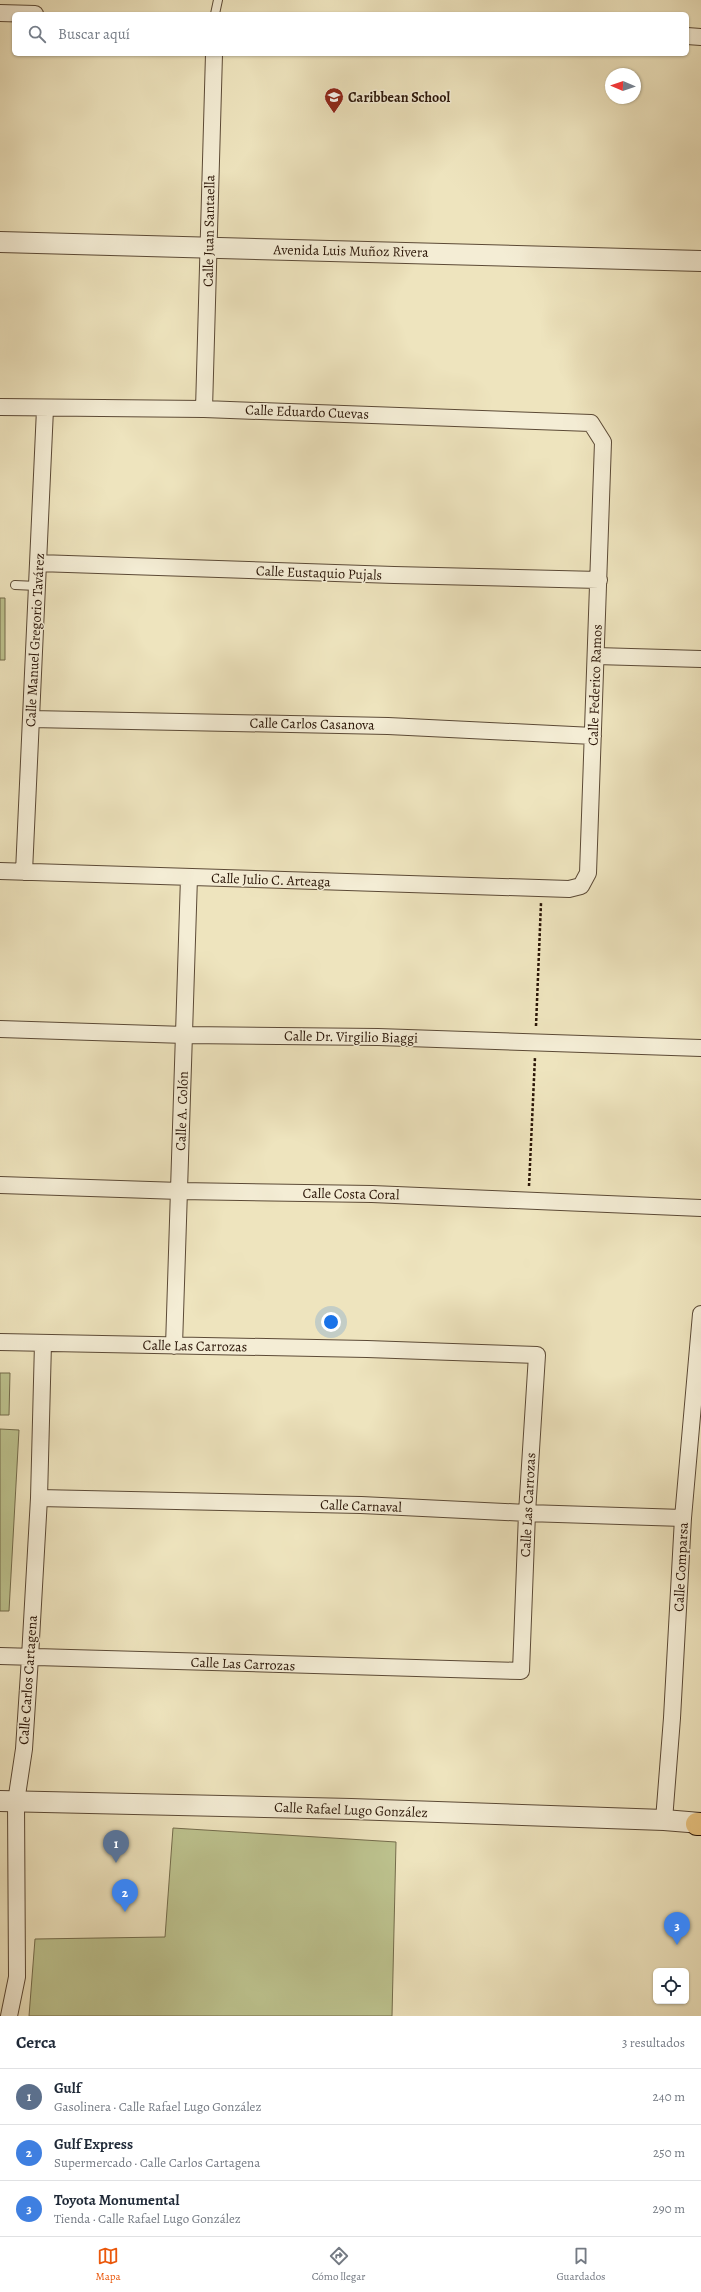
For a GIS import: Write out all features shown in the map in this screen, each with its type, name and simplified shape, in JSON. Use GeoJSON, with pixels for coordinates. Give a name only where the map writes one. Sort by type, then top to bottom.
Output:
{"type":"FeatureCollection","features":[{"type":"Feature","properties":{"kind":"street"},"geometry":{"type":"LineString","coordinates":[[0,13],[12,13]]}},
{"type":"Feature","properties":{"kind":"street"},"geometry":{"type":"LineString","coordinates":[[689,36],[701,37]]}},
{"type":"Feature","properties":{"kind":"street","name":"Calle Juan Santaella"},"geometry":{"type":"LineString","coordinates":[[204,409],[214,56]]}},
{"type":"Feature","properties":{"kind":"street","name":"Avenida Luis Muñoz Rivera"},"geometry":{"type":"LineString","coordinates":[[0,242],[701,261]]}},
{"type":"Feature","properties":{"kind":"street","name":"Calle Eduardo Cuevas"},"geometry":{"type":"LineString","coordinates":[[0,407],[45,409],[204,409],[591,423],[603,442]]}},
{"type":"Feature","properties":{"kind":"street","name":"Calle Manuel Gregorio Tavárez"},"geometry":{"type":"LineString","coordinates":[[24,872],[45,409]]}},
{"type":"Feature","properties":{"kind":"street","name":"Calle Federico Ramos"},"geometry":{"type":"LineString","coordinates":[[541,888],[574,889],[581,886],[587,878],[603,442]]}},
{"type":"Feature","properties":{"kind":"street","name":"Calle Eustaquio Pujals"},"geometry":{"type":"LineString","coordinates":[[38,563],[394,575],[599,580]]}},
{"type":"Feature","properties":{"kind":"street"},"geometry":{"type":"LineString","coordinates":[[596,656],[701,659]]}},
{"type":"Feature","properties":{"kind":"street","name":"Calle Carlos Casanova"},"geometry":{"type":"LineString","coordinates":[[31,719],[388,726],[593,736]]}},
{"type":"Feature","properties":{"kind":"street","name":"Calle Julio C. Arteaga"},"geometry":{"type":"LineString","coordinates":[[0,871],[541,888]]}},
{"type":"Feature","properties":{"kind":"street","name":"Calle A. Colón"},"geometry":{"type":"LineString","coordinates":[[174,1346],[189,877]]}},
{"type":"Feature","properties":{"kind":"street","name":"Calle Dr. Virgilio Biaggi"},"geometry":{"type":"LineString","coordinates":[[0,1029],[185,1035],[378,1037],[701,1048]]}},
{"type":"Feature","properties":{"kind":"street","name":"Calle Costa Coral"},"geometry":{"type":"LineString","coordinates":[[0,1185],[180,1192],[372,1194],[701,1208]]}},
{"type":"Feature","properties":{"kind":"street","name":"Calle Comparsa"},"geometry":{"type":"LineString","coordinates":[[664,1820],[672,1718],[683,1518],[701,1314]]}},
{"type":"Feature","properties":{"kind":"street","name":"Calle Las Carrozas"},"geometry":{"type":"LineString","coordinates":[[0,1342],[537,1356],[527,1514],[521,1671],[0,1656]]}},
{"type":"Feature","properties":{"kind":"street","name":"Calle Carlos Cartagena"},"geometry":{"type":"LineString","coordinates":[[9,2016],[17,1977],[8,1801],[24,1749],[39,1498],[43,1343]]}},
{"type":"Feature","properties":{"kind":"street","name":"Calle Carnaval"},"geometry":{"type":"LineString","coordinates":[[39,1498],[361,1505],[527,1514],[683,1518]]}},
{"type":"Feature","properties":{"kind":"street","name":"Calle Rafael Lugo González"},"geometry":{"type":"LineString","coordinates":[[8,1801],[358,1809],[664,1820],[700,1824]]}},
{"type":"Feature","properties":{"kind":"lane"},"geometry":{"type":"LineString","coordinates":[[215,12],[218,0]]}},
{"type":"Feature","properties":{"kind":"lane"},"geometry":{"type":"LineString","coordinates":[[16,585],[37,586]]}},
{"type":"Feature","properties":{"kind":"green space"},"geometry":{"type":"Polygon","coordinates":[[[0,598],[5,598],[5,660],[0,660],[0,598]]]}},
{"type":"Feature","properties":{"kind":"green space"},"geometry":{"type":"Polygon","coordinates":[[[0,1373],[10,1373],[9,1415],[0,1415],[0,1373]]]}},
{"type":"Feature","properties":{"kind":"green space"},"geometry":{"type":"Polygon","coordinates":[[[0,1429],[19,1430],[9,1611],[0,1611],[0,1429]]]}},
{"type":"Feature","properties":{"kind":"green space"},"geometry":{"type":"Polygon","coordinates":[[[173,1828],[396,1842],[392,2016],[29,2016],[35,1939],[165,1937],[173,1828]]]}},
{"type":"Feature","properties":{"kind":"place","name":"Caribbean School"},"geometry":{"type":"Point","coordinates":[334,114]}},
{"type":"Feature","properties":{"kind":"place","name":"Gulf"},"geometry":{"type":"Point","coordinates":[116,1863]}},
{"type":"Feature","properties":{"kind":"place","name":"Gulf Express"},"geometry":{"type":"Point","coordinates":[125,1912]}},
{"type":"Feature","properties":{"kind":"place","name":"Toyota Monumental"},"geometry":{"type":"Point","coordinates":[677,1945]}}]}
